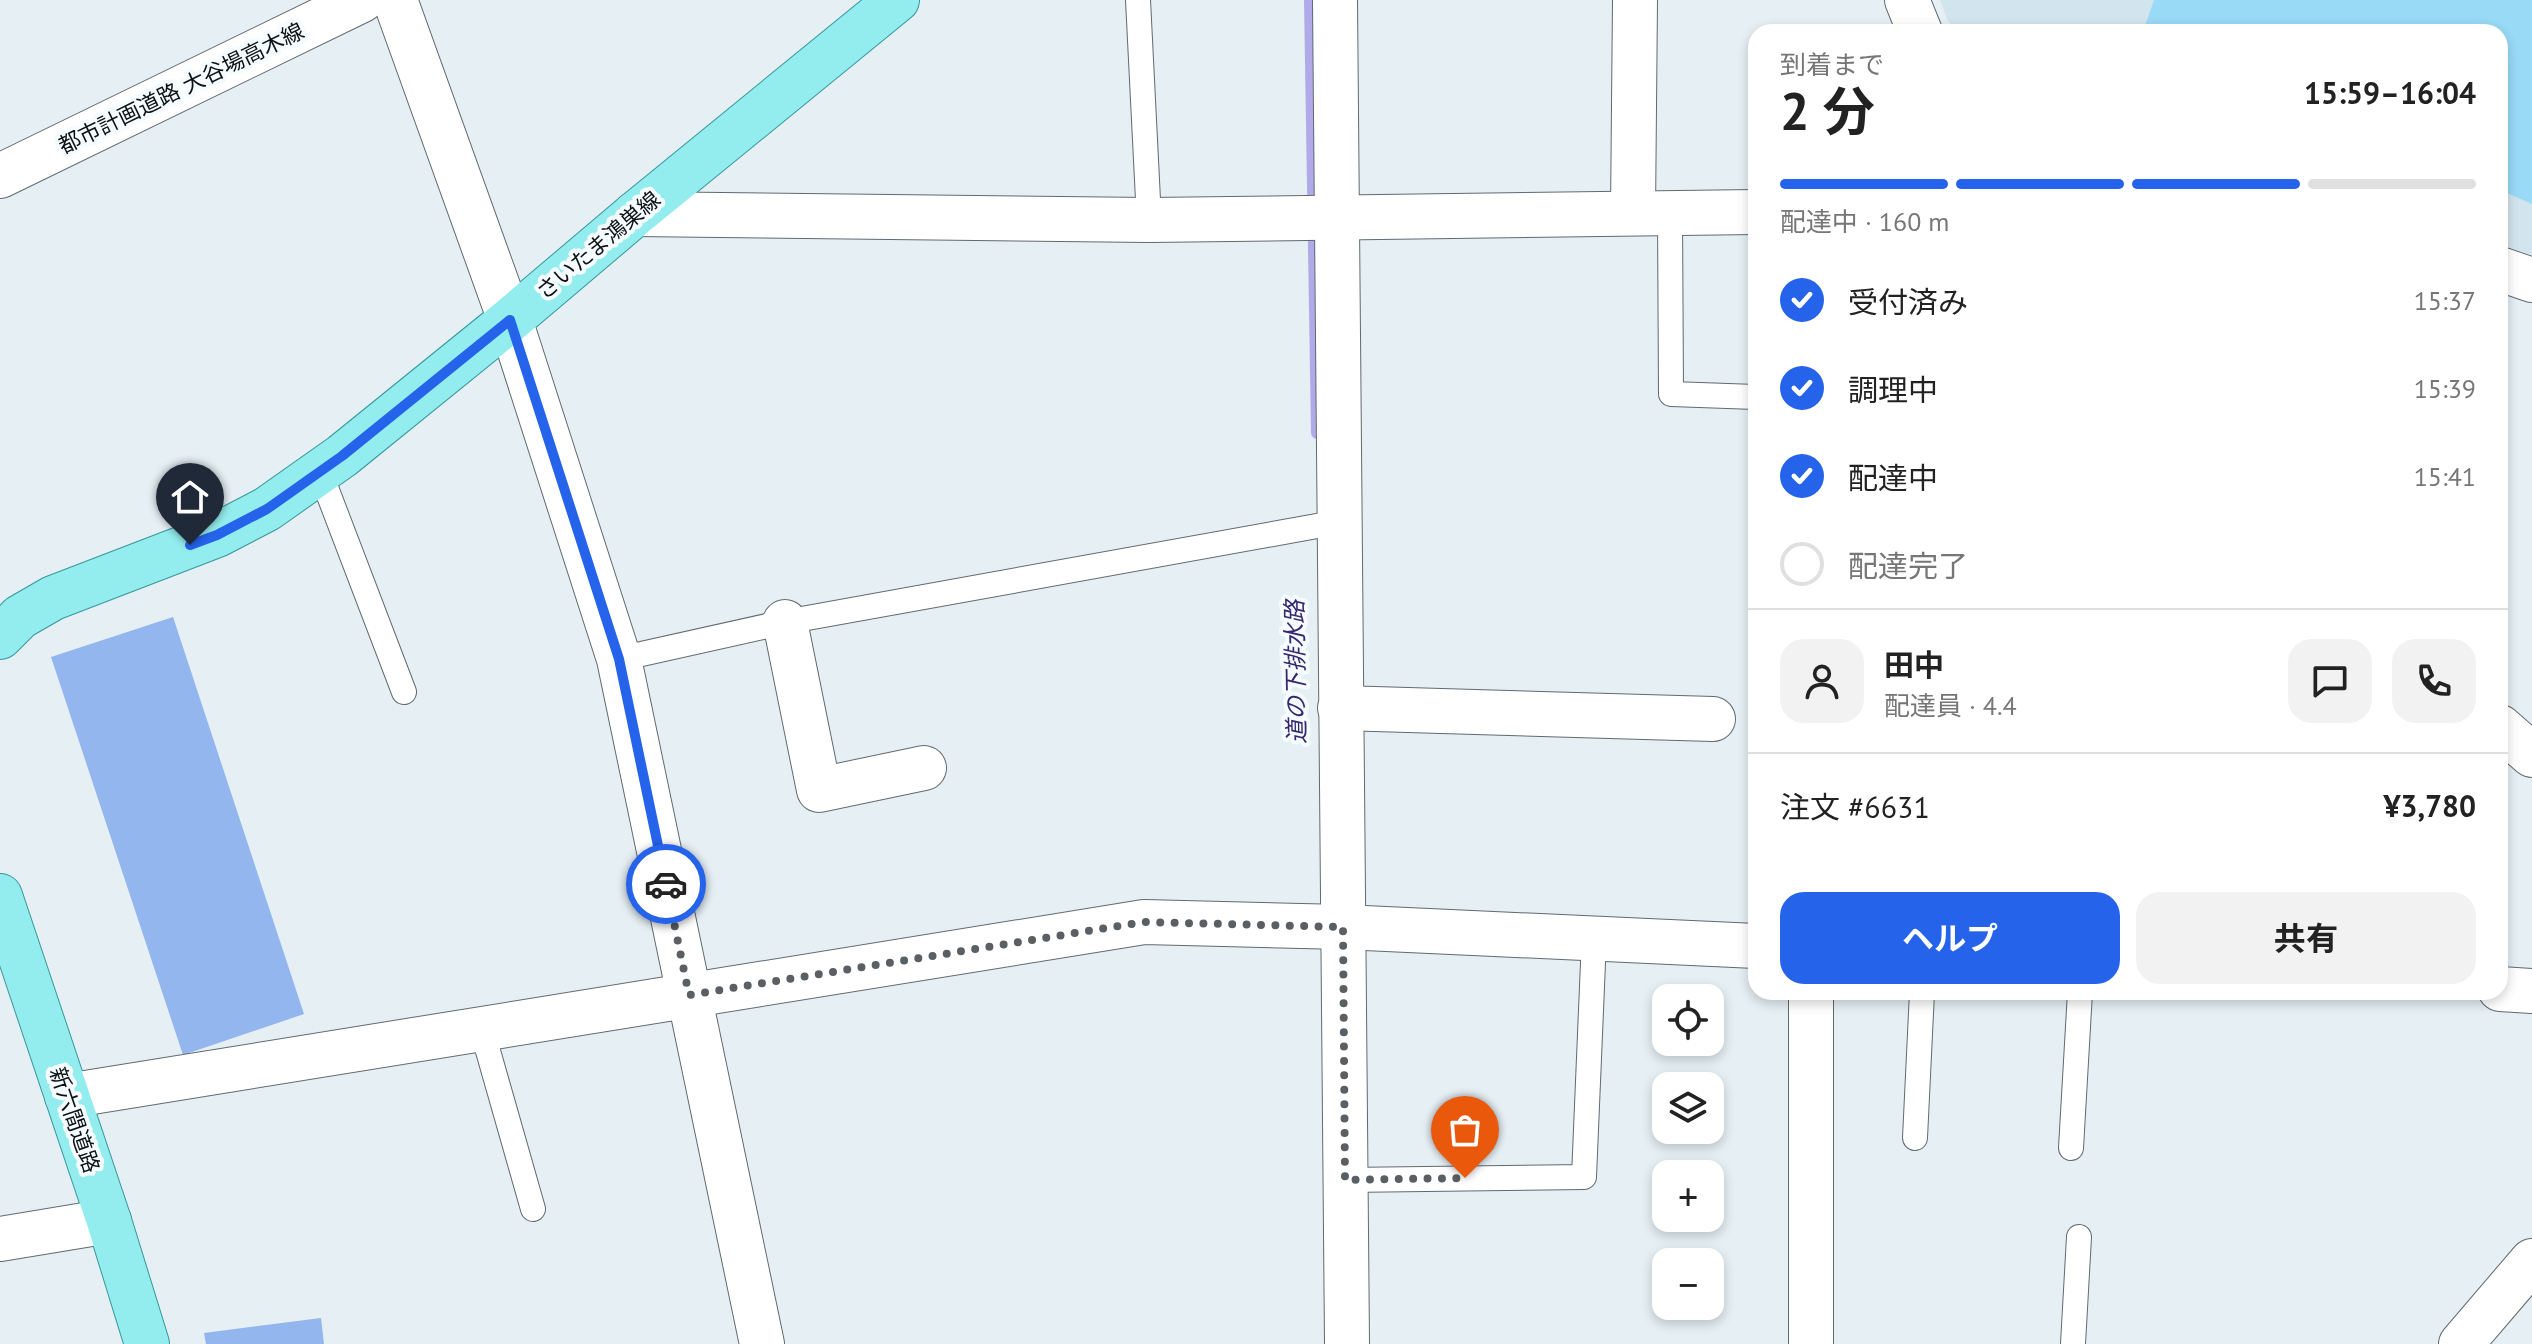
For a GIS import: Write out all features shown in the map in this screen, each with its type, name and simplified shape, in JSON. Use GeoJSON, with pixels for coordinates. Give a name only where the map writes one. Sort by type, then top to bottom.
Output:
{"type":"FeatureCollection","features":[{"type":"Feature","properties":{"kind":"main road","name":"さいたま鴻巣線"},"geometry":{"type":"LineString","coordinates":[[0,637],[20,617],[53,598],[217,535],[267,509],[320,472],[510,320],[897,0]]}},
{"type":"Feature","properties":{"kind":"main road","name":"新六間道路"},"geometry":{"type":"LineString","coordinates":[[4,920],[67,1096],[147,1344]]}},
{"type":"Feature","properties":{"kind":"street","name":"都市計画道路 大谷場高木線"},"geometry":{"type":"LineString","coordinates":[[0,176],[362,0]]}},
{"type":"Feature","properties":{"kind":"street"},"geometry":{"type":"LineString","coordinates":[[395,0],[510,320],[619,659],[762,1344]]}},
{"type":"Feature","properties":{"kind":"street"},"geometry":{"type":"LineString","coordinates":[[1335,0],[1347,1344]]}},
{"type":"Feature","properties":{"kind":"street"},"geometry":{"type":"LineString","coordinates":[[1635,0],[1651,213]]}},
{"type":"Feature","properties":{"kind":"street"},"geometry":{"type":"LineString","coordinates":[[1907,0],[1917,24]]}},
{"type":"Feature","properties":{"kind":"street"},"geometry":{"type":"LineString","coordinates":[[635,214],[1149,220],[1748,212]]}},
{"type":"Feature","properties":{"kind":"street"},"geometry":{"type":"LineString","coordinates":[[2508,272],[2532,280]]}},
{"type":"Feature","properties":{"kind":"street"},"geometry":{"type":"LineString","coordinates":[[785,622],[819,790],[924,768]]}},
{"type":"Feature","properties":{"kind":"street"},"geometry":{"type":"LineString","coordinates":[[1340,708],[1713,719]]}},
{"type":"Feature","properties":{"kind":"street"},"geometry":{"type":"LineString","coordinates":[[2508,734],[2532,755]]}},
{"type":"Feature","properties":{"kind":"street"},"geometry":{"type":"LineString","coordinates":[[67,1096],[1144,922],[1343,927],[1748,946]]}},
{"type":"Feature","properties":{"kind":"street"},"geometry":{"type":"LineString","coordinates":[[2508,990],[2532,991]]}},
{"type":"Feature","properties":{"kind":"street"},"geometry":{"type":"LineString","coordinates":[[1811,1000],[1811,1344]]}},
{"type":"Feature","properties":{"kind":"street"},"geometry":{"type":"LineString","coordinates":[[0,1239],[109,1221]]}},
{"type":"Feature","properties":{"kind":"street"},"geometry":{"type":"LineString","coordinates":[[2461,1344],[2532,1261]]}},
{"type":"Feature","properties":{"kind":"lane"},"geometry":{"type":"LineString","coordinates":[[1138,0],[1149,220]]}},
{"type":"Feature","properties":{"kind":"lane"},"geometry":{"type":"LineString","coordinates":[[1651,213],[1671,394],[1748,397]]}},
{"type":"Feature","properties":{"kind":"lane"},"geometry":{"type":"LineString","coordinates":[[320,472],[404,692]]}},
{"type":"Feature","properties":{"kind":"lane"},"geometry":{"type":"LineString","coordinates":[[619,659],[785,622],[1339,522]]}},
{"type":"Feature","properties":{"kind":"lane"},"geometry":{"type":"LineString","coordinates":[[1345,1180],[1584,1177],[1594,939]]}},
{"type":"Feature","properties":{"kind":"lane"},"geometry":{"type":"LineString","coordinates":[[1915,1138],[1922,1000]]}},
{"type":"Feature","properties":{"kind":"lane"},"geometry":{"type":"LineString","coordinates":[[2071,1148],[2080,1000]]}},
{"type":"Feature","properties":{"kind":"lane"},"geometry":{"type":"LineString","coordinates":[[482,1030],[533,1209]]}},
{"type":"Feature","properties":{"kind":"lane"},"geometry":{"type":"LineString","coordinates":[[2073,1344],[2079,1237]]}},
{"type":"Feature","properties":{"kind":"shaded area"},"geometry":{"type":"Polygon","coordinates":[[[1940,0],[2532,0],[2532,255],[2508,247],[2508,24],[1951,24],[1940,0]]]}},
{"type":"Feature","properties":{"kind":"shaded area"},"geometry":{"type":"Polygon","coordinates":[[[2154,0],[2532,0],[2532,204],[2508,194],[2508,24],[2146,24],[2154,0]]]}},
{"type":"Feature","properties":{"kind":"building"},"geometry":{"type":"Polygon","coordinates":[[[173,617],[304,1014],[183,1055],[51,657],[173,617]]]}},
{"type":"Feature","properties":{"kind":"building"},"geometry":{"type":"Polygon","coordinates":[[[321,1318],[324,1344],[206,1344],[204,1333],[321,1318]]]}},
{"type":"Feature","properties":{"kind":"waterway","name":"道の下排水路"},"geometry":{"type":"LineString","coordinates":[[1310,0],[1317,433]]}},
{"type":"Feature","properties":{"kind":"way so far"},"geometry":{"type":"LineString","coordinates":[[666,884],[689,995],[1144,922],[1343,927],[1345,1180],[1465,1178]]}},
{"type":"Feature","properties":{"kind":"route"},"geometry":{"type":"LineString","coordinates":[[190,545],[267,509],[342,456],[510,320],[619,659],[666,884]]}}]}
